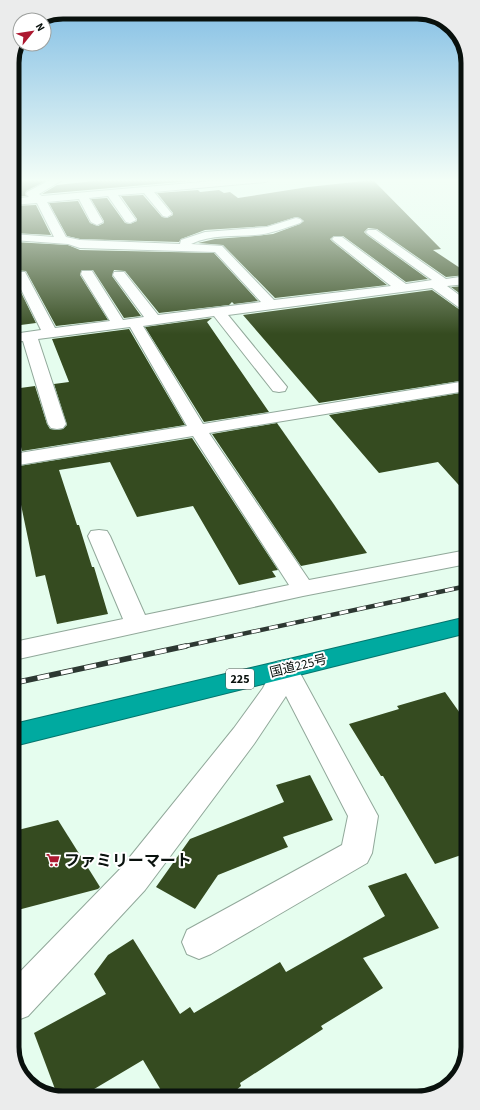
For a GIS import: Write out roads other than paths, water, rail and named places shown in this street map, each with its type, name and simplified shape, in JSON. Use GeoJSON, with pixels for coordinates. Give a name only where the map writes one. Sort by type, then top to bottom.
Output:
{"type":"FeatureCollection","features":[{"type":"Feature","properties":{"kind":"highway","name":"国道225号"},"geometry":{"type":"LineString","coordinates":[[19,734],[461,626]]}},
{"type":"Feature","properties":{"kind":"street"},"geometry":{"type":"LineString","coordinates":[[56,231],[61,239],[80,244],[218,249],[270,304]]}},
{"type":"Feature","properties":{"kind":"street"},"geometry":{"type":"LineString","coordinates":[[177,247],[197,236],[254,231]]}},
{"type":"Feature","properties":{"kind":"street"},"geometry":{"type":"LineString","coordinates":[[372,232],[461,302]]}},
{"type":"Feature","properties":{"kind":"street"},"geometry":{"type":"LineString","coordinates":[[19,237],[68,241]]}},
{"type":"Feature","properties":{"kind":"street"},"geometry":{"type":"LineString","coordinates":[[338,239],[403,288]]}},
{"type":"Feature","properties":{"kind":"street"},"geometry":{"type":"LineString","coordinates":[[87,274],[126,323],[303,589]]}},
{"type":"Feature","properties":{"kind":"street"},"geometry":{"type":"LineString","coordinates":[[20,275],[50,333]]}},
{"type":"Feature","properties":{"kind":"street"},"geometry":{"type":"LineString","coordinates":[[119,275],[154,320]]}},
{"type":"Feature","properties":{"kind":"street"},"geometry":{"type":"LineString","coordinates":[[19,337],[461,281]]}},
{"type":"Feature","properties":{"kind":"street"},"geometry":{"type":"LineString","coordinates":[[217,311],[279,388]]}},
{"type":"Feature","properties":{"kind":"street"},"geometry":{"type":"LineString","coordinates":[[29,336],[57,424]]}},
{"type":"Feature","properties":{"kind":"street"},"geometry":{"type":"LineString","coordinates":[[19,459],[461,387]]}},
{"type":"Feature","properties":{"kind":"street"},"geometry":{"type":"LineString","coordinates":[[99,536],[137,625]]}},
{"type":"Feature","properties":{"kind":"street"},"geometry":{"type":"LineString","coordinates":[[19,650],[303,589],[461,559]]}},
{"type":"Feature","properties":{"kind":"street"},"geometry":{"type":"LineString","coordinates":[[199,942],[356,853],[363,816],[285,668]]}},
{"type":"Feature","properties":{"kind":"street"},"geometry":{"type":"LineString","coordinates":[[19,999],[133,879],[244,736],[274,693],[285,668]]}},
{"type":"Feature","properties":{"kind":"railway"},"geometry":{"type":"LineString","coordinates":[[181,647],[461,587]]}},
{"type":"Feature","properties":{"kind":"railway"},"geometry":{"type":"LineString","coordinates":[[19,682],[186,646]]}},
{"type":"Feature","properties":{"kind":"place","name":"ファミリーマート"},"geometry":{"type":"Point","coordinates":[53,860]}}]}
